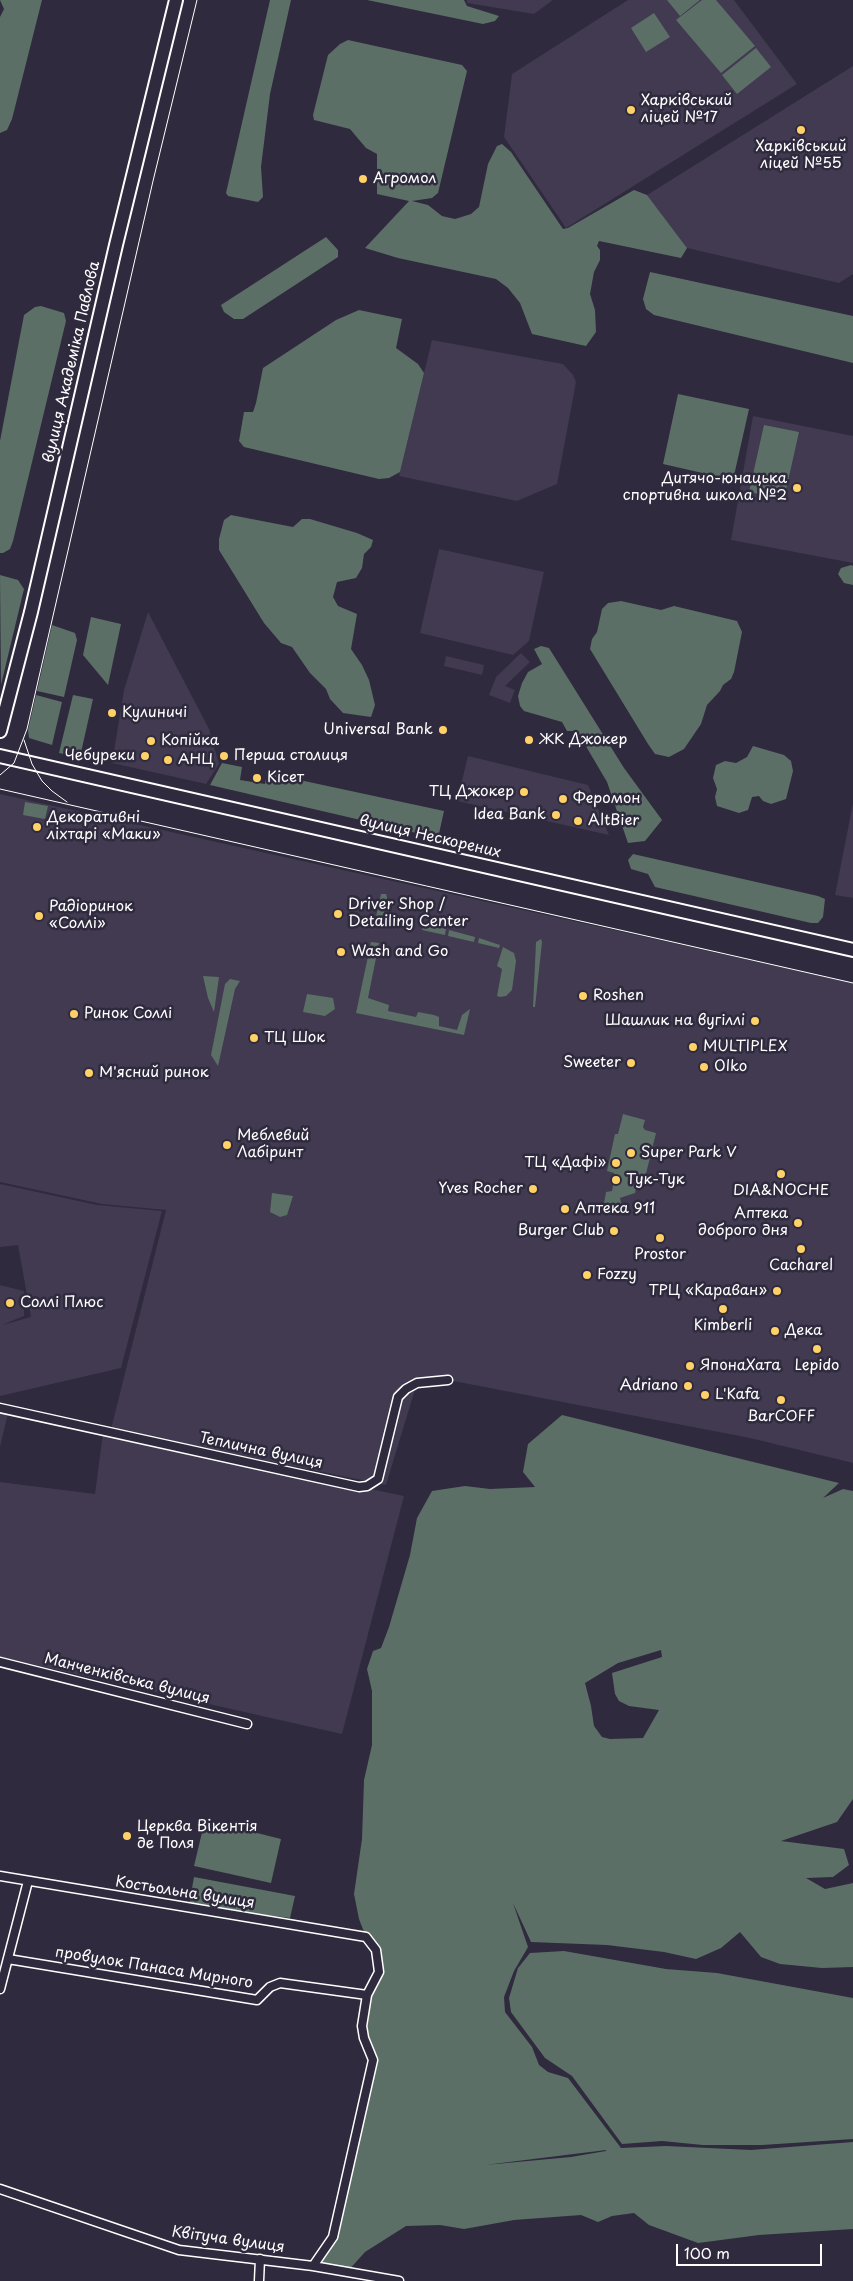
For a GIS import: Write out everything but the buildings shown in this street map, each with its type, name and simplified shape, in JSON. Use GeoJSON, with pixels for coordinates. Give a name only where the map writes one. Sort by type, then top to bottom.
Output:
{"type":"FeatureCollection","features":[{"type":"Feature","properties":{"kind":"main road","name":"вулиця Академіка Павлова"},"geometry":{"type":"LineString","coordinates":[[0,731],[31,612],[176,0]]}},
{"type":"Feature","properties":{"kind":"main road","name":"вулиця Нескорених"},"geometry":{"type":"LineString","coordinates":[[0,756],[853,950]]}},
{"type":"Feature","properties":{"kind":"street","name":"Теплична вулиця"},"geometry":{"type":"LineString","coordinates":[[0,1408],[360,1487],[366,1486],[378,1479],[398,1397],[406,1389],[417,1383],[448,1380]]}},
{"type":"Feature","properties":{"kind":"street","name":"Манченківська вулиця"},"geometry":{"type":"LineString","coordinates":[[0,1662],[247,1724]]}},
{"type":"Feature","properties":{"kind":"street","name":"Костьольна вулиця"},"geometry":{"type":"LineString","coordinates":[[0,1876],[366,1937],[376,1950],[379,1972],[367,1995]]}},
{"type":"Feature","properties":{"kind":"street"},"geometry":{"type":"LineString","coordinates":[[0,1989],[28,1881]]}},
{"type":"Feature","properties":{"kind":"street","name":"провулок Панаса Мирного"},"geometry":{"type":"LineString","coordinates":[[8,1959],[257,2000],[270,1987],[280,1983],[367,1995]]}},
{"type":"Feature","properties":{"kind":"street"},"geometry":{"type":"LineString","coordinates":[[313,2266],[333,2237],[373,2060],[364,2038],[362,2026],[367,1995]]}},
{"type":"Feature","properties":{"kind":"street","name":"Квітуча вулиця"},"geometry":{"type":"LineString","coordinates":[[0,2189],[179,2250],[313,2266],[399,2281]]}},
{"type":"Feature","properties":{"kind":"street"},"geometry":{"type":"LineString","coordinates":[[259,2281],[260,2259]]}},
{"type":"Feature","properties":{"kind":"shaded area"},"geometry":{"type":"Polygon","coordinates":[[[467,0],[553,0],[534,14],[467,3],[467,0]]]}},
{"type":"Feature","properties":{"kind":"shaded area","name":"Харківський ліцей №17"},"geometry":{"type":"Polygon","coordinates":[[[628,0],[734,0],[797,84],[566,228],[504,137],[512,74],[628,0]]]}},
{"type":"Feature","properties":{"kind":"shaded area","name":"Харківський ліцей №55"},"geometry":{"type":"Polygon","coordinates":[[[853,66],[853,274],[839,283],[687,248],[647,195],[853,66]]]}},
{"type":"Feature","properties":{"kind":"shaded area"},"geometry":{"type":"Polygon","coordinates":[[[432,340],[563,364],[573,375],[576,382],[557,484],[517,501],[399,476],[432,340]]]}},
{"type":"Feature","properties":{"kind":"shaded area","name":"Дитячо-юнацька спортивна школа №2"},"geometry":{"type":"Polygon","coordinates":[[[753,416],[853,436],[853,563],[731,540],[753,416]]]}},
{"type":"Feature","properties":{"kind":"shaded area"},"geometry":{"type":"Polygon","coordinates":[[[439,549],[544,572],[529,641],[513,655],[420,633],[439,549]]]}},
{"type":"Feature","properties":{"kind":"shaded area"},"geometry":{"type":"Polygon","coordinates":[[[148,612],[209,729],[219,764],[206,784],[112,763],[124,690],[148,612]]]}},
{"type":"Feature","properties":{"kind":"shaded area"},"geometry":{"type":"Polygon","coordinates":[[[521,653],[530,662],[505,686],[515,690],[510,703],[489,695],[496,677],[521,653]]]}},
{"type":"Feature","properties":{"kind":"shaded area"},"geometry":{"type":"Polygon","coordinates":[[[446,656],[484,665],[482,675],[444,666],[446,656]]]}},
{"type":"Feature","properties":{"kind":"shaded area","name":"ТЦ Джокер"},"geometry":{"type":"Polygon","coordinates":[[[468,756],[588,785],[609,835],[457,801],[468,756]]]}},
{"type":"Feature","properties":{"kind":"shaded area"},"geometry":{"type":"Polygon","coordinates":[[[0,794],[853,983],[853,1463],[750,1438],[448,1380],[417,1383],[386,1485],[111,1429],[166,1210],[102,1204],[0,1182],[0,794]]]}},
{"type":"Feature","properties":{"kind":"shaded area"},"geometry":{"type":"Polygon","coordinates":[[[853,803],[853,898],[835,895],[853,803]]]}},
{"type":"Feature","properties":{"kind":"shaded area"},"geometry":{"type":"Polygon","coordinates":[[[0,1184],[97,1205],[162,1211],[121,1368],[0,1396],[0,1285],[24,1291],[24,1316],[2,1325],[31,1317],[18,1245],[0,1247],[0,1184]]]}},
{"type":"Feature","properties":{"kind":"shaded area"},"geometry":{"type":"Polygon","coordinates":[[[0,1412],[8,1413],[0,1447],[0,1412]]]}},
{"type":"Feature","properties":{"kind":"shaded area"},"geometry":{"type":"Polygon","coordinates":[[[103,1433],[404,1496],[342,1734],[0,1657],[0,1482],[95,1494],[103,1433]]]}},
{"type":"Feature","properties":{"kind":"green space"},"geometry":{"type":"Polygon","coordinates":[[[0,0],[42,0],[12,119],[7,130],[0,133],[0,17],[4,9],[0,0]]]}},
{"type":"Feature","properties":{"kind":"green space"},"geometry":{"type":"Polygon","coordinates":[[[270,0],[291,0],[270,94],[261,167],[263,197],[258,202],[228,196],[226,193],[270,0]]]}},
{"type":"Feature","properties":{"kind":"green space"},"geometry":{"type":"Polygon","coordinates":[[[367,0],[464,0],[467,6],[499,16],[495,21],[483,24],[367,0]]]}},
{"type":"Feature","properties":{"kind":"green space"},"geometry":{"type":"Polygon","coordinates":[[[667,0],[700,0],[680,16],[667,0]]]}},
{"type":"Feature","properties":{"kind":"green space"},"geometry":{"type":"Polygon","coordinates":[[[702,0],[716,0],[755,46],[721,73],[676,20],[702,0]]]}},
{"type":"Feature","properties":{"kind":"green space"},"geometry":{"type":"Polygon","coordinates":[[[654,13],[670,37],[646,52],[631,28],[654,13]]]}},
{"type":"Feature","properties":{"kind":"green space"},"geometry":{"type":"Polygon","coordinates":[[[348,40],[462,65],[467,71],[438,193],[432,198],[412,201],[428,205],[442,216],[455,219],[471,214],[479,207],[488,164],[497,146],[502,144],[511,152],[563,229],[568,228],[634,190],[647,195],[687,248],[681,258],[599,241],[597,246],[600,250],[600,260],[594,272],[590,294],[595,310],[596,332],[586,346],[532,334],[520,303],[508,288],[496,279],[398,258],[365,248],[409,201],[377,194],[377,154],[366,148],[350,129],[314,120],[313,115],[328,55],[340,44],[348,40]]]}},
{"type":"Feature","properties":{"kind":"green space"},"geometry":{"type":"Polygon","coordinates":[[[756,48],[771,67],[737,94],[722,75],[756,48]]]}},
{"type":"Feature","properties":{"kind":"green space"},"geometry":{"type":"Polygon","coordinates":[[[326,237],[338,250],[338,257],[243,319],[234,319],[224,312],[221,305],[326,237]]]}},
{"type":"Feature","properties":{"kind":"green space"},"geometry":{"type":"Polygon","coordinates":[[[650,272],[853,316],[853,363],[654,315],[646,309],[643,299],[650,272]]]}},
{"type":"Feature","properties":{"kind":"green space"},"geometry":{"type":"Polygon","coordinates":[[[41,306],[64,313],[66,321],[13,541],[10,549],[0,553],[0,441],[24,315],[35,307],[41,306]]]}},
{"type":"Feature","properties":{"kind":"green space"},"geometry":{"type":"Polygon","coordinates":[[[359,310],[402,319],[396,348],[418,364],[424,373],[400,472],[389,478],[379,479],[244,447],[239,441],[244,412],[253,412],[263,368],[336,320],[359,310]]]}},
{"type":"Feature","properties":{"kind":"green space"},"geometry":{"type":"Polygon","coordinates":[[[678,394],[749,409],[733,480],[663,464],[678,394]]]}},
{"type":"Feature","properties":{"kind":"green space"},"geometry":{"type":"Polygon","coordinates":[[[764,425],[799,432],[784,499],[749,492],[764,425]]]}},
{"type":"Feature","properties":{"kind":"green space"},"geometry":{"type":"Polygon","coordinates":[[[231,515],[293,527],[302,519],[310,519],[357,533],[373,540],[371,547],[364,554],[362,568],[356,578],[337,582],[333,597],[338,606],[357,614],[351,649],[369,680],[375,705],[371,717],[343,713],[330,699],[326,689],[310,673],[292,647],[281,643],[264,623],[219,550],[219,539],[224,520],[231,515]]]}},
{"type":"Feature","properties":{"kind":"green space"},"geometry":{"type":"Polygon","coordinates":[[[853,566],[853,585],[844,583],[838,574],[841,568],[853,566]]]}},
{"type":"Feature","properties":{"kind":"green space"},"geometry":{"type":"Polygon","coordinates":[[[0,575],[18,580],[24,589],[1,685],[0,575]]]}},
{"type":"Feature","properties":{"kind":"green space"},"geometry":{"type":"Polygon","coordinates":[[[621,601],[661,610],[674,606],[737,621],[742,632],[731,679],[723,685],[707,705],[701,724],[684,749],[669,757],[655,754],[590,649],[592,639],[597,632],[602,609],[608,603],[621,601]]]}},
{"type":"Feature","properties":{"kind":"green space"},"geometry":{"type":"Polygon","coordinates":[[[91,617],[121,624],[108,685],[83,655],[91,617]]]}},
{"type":"Feature","properties":{"kind":"green space"},"geometry":{"type":"Polygon","coordinates":[[[52,625],[75,633],[77,640],[64,697],[37,691],[52,625]]]}},
{"type":"Feature","properties":{"kind":"green space"},"geometry":{"type":"Polygon","coordinates":[[[541,646],[549,648],[624,768],[662,820],[645,841],[628,843],[607,782],[577,731],[567,731],[562,722],[524,711],[520,706],[518,696],[522,683],[528,672],[542,664],[534,649],[541,646]]]}},
{"type":"Feature","properties":{"kind":"green space"},"geometry":{"type":"Polygon","coordinates":[[[36,695],[62,702],[52,745],[29,738],[28,730],[36,695]]]}},
{"type":"Feature","properties":{"kind":"green space"},"geometry":{"type":"Polygon","coordinates":[[[73,695],[93,699],[80,757],[59,753],[73,695]]]}},
{"type":"Feature","properties":{"kind":"green space"},"geometry":{"type":"Polygon","coordinates":[[[753,746],[784,755],[791,761],[793,771],[786,799],[771,804],[763,801],[759,796],[752,797],[748,810],[739,813],[717,806],[715,797],[717,789],[713,778],[716,765],[725,761],[736,763],[747,757],[753,746]]]}},
{"type":"Feature","properties":{"kind":"green space"},"geometry":{"type":"Polygon","coordinates":[[[222,763],[242,767],[240,780],[265,784],[267,773],[444,811],[438,838],[210,785],[222,763]]]}},
{"type":"Feature","properties":{"kind":"green space"},"geometry":{"type":"Polygon","coordinates":[[[25,802],[48,806],[45,819],[23,815],[25,802]]]}},
{"type":"Feature","properties":{"kind":"green space"},"geometry":{"type":"Polygon","coordinates":[[[633,854],[818,896],[825,899],[823,917],[818,923],[811,923],[655,887],[648,874],[631,869],[628,860],[633,854]]]}},
{"type":"Feature","properties":{"kind":"green space"},"geometry":{"type":"Polygon","coordinates":[[[381,894],[386,894],[387,897],[381,928],[374,926],[381,894]]]}},
{"type":"Feature","properties":{"kind":"green space"},"geometry":{"type":"Polygon","coordinates":[[[423,924],[446,929],[445,935],[422,930],[423,924]]]}},
{"type":"Feature","properties":{"kind":"green space"},"geometry":{"type":"Polygon","coordinates":[[[449,930],[475,937],[474,942],[448,936],[449,930]]]}},
{"type":"Feature","properties":{"kind":"green space"},"geometry":{"type":"Polygon","coordinates":[[[479,938],[500,945],[499,948],[478,943],[479,938]]]}},
{"type":"Feature","properties":{"kind":"green space"},"geometry":{"type":"Polygon","coordinates":[[[541,939],[535,1007],[533,1007],[536,942],[541,939]]]}},
{"type":"Feature","properties":{"kind":"green space"},"geometry":{"type":"Polygon","coordinates":[[[371,942],[379,943],[368,998],[389,1005],[388,1011],[416,1017],[418,1012],[434,1015],[439,1017],[439,1026],[457,1030],[462,1015],[470,1009],[464,1035],[356,1013],[371,942]]]}},
{"type":"Feature","properties":{"kind":"green space"},"geometry":{"type":"Polygon","coordinates":[[[503,947],[514,953],[516,961],[512,990],[506,996],[500,997],[497,996],[502,969],[497,966],[503,947]]]}},
{"type":"Feature","properties":{"kind":"green space"},"geometry":{"type":"Polygon","coordinates":[[[203,976],[219,977],[214,1012],[208,998],[203,976]]]}},
{"type":"Feature","properties":{"kind":"green space"},"geometry":{"type":"Polygon","coordinates":[[[230,979],[240,981],[235,989],[218,1066],[211,1055],[225,984],[230,979]]]}},
{"type":"Feature","properties":{"kind":"green space"},"geometry":{"type":"Polygon","coordinates":[[[307,994],[333,998],[335,1009],[325,1016],[303,1012],[307,994]]]}},
{"type":"Feature","properties":{"kind":"green space","name":"Super Park V"},"geometry":{"type":"Polygon","coordinates":[[[623,1114],[645,1120],[643,1127],[645,1130],[656,1133],[642,1190],[636,1189],[635,1193],[620,1198],[623,1212],[603,1209],[606,1192],[612,1191],[615,1175],[607,1171],[615,1134],[618,1134],[623,1114]]]}},
{"type":"Feature","properties":{"kind":"green space"},"geometry":{"type":"Polygon","coordinates":[[[272,1193],[293,1196],[287,1215],[280,1217],[270,1212],[272,1193]]]}},
{"type":"Feature","properties":{"kind":"green space"},"geometry":{"type":"Polygon","coordinates":[[[562,1415],[839,1483],[823,1498],[843,1489],[853,1491],[853,1799],[837,1822],[781,1841],[844,1849],[849,1865],[833,1877],[806,1878],[825,1889],[853,1883],[853,1967],[822,1968],[780,1964],[761,1957],[740,1932],[721,1948],[696,1959],[664,1952],[607,1945],[531,1942],[513,1903],[528,1947],[514,1971],[504,1997],[505,2012],[532,2047],[539,2065],[548,2072],[568,2078],[621,2148],[666,2146],[751,2150],[853,2142],[853,2229],[759,2235],[698,2243],[649,2225],[634,2213],[612,2216],[598,2222],[581,2215],[514,2220],[464,2229],[440,2225],[406,2226],[365,2252],[347,2272],[313,2266],[333,2237],[373,2060],[364,2038],[367,1995],[379,1972],[376,1950],[366,1937],[359,1919],[354,1894],[362,1839],[364,1780],[372,1745],[372,1691],[367,1669],[373,1651],[381,1648],[389,1627],[410,1555],[417,1518],[432,1491],[465,1486],[490,1489],[535,1487],[523,1472],[528,1444],[562,1415]],[[661,1650],[618,1663],[585,1683],[594,1726],[602,1737],[610,1739],[643,1738],[659,1710],[629,1706],[619,1701],[615,1694],[612,1673],[662,1657],[661,1650]],[[606,2150],[485,2165],[571,2157],[606,2150]]]}},
{"type":"Feature","properties":{"kind":"green space"},"geometry":{"type":"Polygon","coordinates":[[[205,1820],[281,1839],[271,1883],[194,1866],[205,1820]]]}},
{"type":"Feature","properties":{"kind":"green space"},"geometry":{"type":"Polygon","coordinates":[[[194,1877],[295,1896],[290,1918],[189,1905],[194,1877]]]}},
{"type":"Feature","properties":{"kind":"green space"},"geometry":{"type":"Polygon","coordinates":[[[564,1951],[666,1969],[717,1973],[853,1998],[853,2139],[762,2145],[703,2145],[662,2141],[622,2144],[572,2076],[545,2058],[511,2012],[509,1998],[518,1968],[530,1953],[564,1951]]]}},
{"type":"Feature","properties":{"kind":"tram line"},"geometry":{"type":"LineString","coordinates":[[0,775],[14,763],[27,729],[153,181],[197,0]]}},
{"type":"Feature","properties":{"kind":"tram line"},"geometry":{"type":"LineString","coordinates":[[24,740],[32,764],[42,781],[67,802]]}},
{"type":"Feature","properties":{"kind":"tram line"},"geometry":{"type":"LineString","coordinates":[[0,789],[853,983]]}},
{"type":"Feature","properties":{"kind":"place","name":"Харківський ліцей №17"},"geometry":{"type":"Point","coordinates":[631,110]}},
{"type":"Feature","properties":{"kind":"place","name":"Харківський ліцей №55"},"geometry":{"type":"Point","coordinates":[801,130]}},
{"type":"Feature","properties":{"kind":"place","name":"Агромол"},"geometry":{"type":"Point","coordinates":[363,179]}},
{"type":"Feature","properties":{"kind":"place","name":"Дитячо-юнацька спортивна школа №2"},"geometry":{"type":"Point","coordinates":[797,488]}},
{"type":"Feature","properties":{"kind":"place","name":"Кулиничі"},"geometry":{"type":"Point","coordinates":[112,713]}},
{"type":"Feature","properties":{"kind":"place","name":"Universal Bank"},"geometry":{"type":"Point","coordinates":[443,730]}},
{"type":"Feature","properties":{"kind":"place","name":"ЖК Джокер"},"geometry":{"type":"Point","coordinates":[529,740]}},
{"type":"Feature","properties":{"kind":"place","name":"Копійка"},"geometry":{"type":"Point","coordinates":[151,741]}},
{"type":"Feature","properties":{"kind":"place","name":"Чебуреки"},"geometry":{"type":"Point","coordinates":[145,756]}},
{"type":"Feature","properties":{"kind":"place","name":"Перша столиця"},"geometry":{"type":"Point","coordinates":[224,756]}},
{"type":"Feature","properties":{"kind":"place","name":"АНЦ"},"geometry":{"type":"Point","coordinates":[168,760]}},
{"type":"Feature","properties":{"kind":"place","name":"Кісет"},"geometry":{"type":"Point","coordinates":[257,778]}},
{"type":"Feature","properties":{"kind":"place","name":"ТЦ Джокер"},"geometry":{"type":"Point","coordinates":[524,792]}},
{"type":"Feature","properties":{"kind":"place","name":"Феромон"},"geometry":{"type":"Point","coordinates":[563,799]}},
{"type":"Feature","properties":{"kind":"place","name":"Idea Bank"},"geometry":{"type":"Point","coordinates":[556,815]}},
{"type":"Feature","properties":{"kind":"place","name":"AltBier"},"geometry":{"type":"Point","coordinates":[578,821]}},
{"type":"Feature","properties":{"kind":"place","name":"Декоративні ліхтарі «Маки»"},"geometry":{"type":"Point","coordinates":[37,827]}},
{"type":"Feature","properties":{"kind":"place","name":"Driver Shop / Detailing Center"},"geometry":{"type":"Point","coordinates":[338,914]}},
{"type":"Feature","properties":{"kind":"place","name":"Радіоринок «Соллі»"},"geometry":{"type":"Point","coordinates":[39,916]}},
{"type":"Feature","properties":{"kind":"place","name":"Wash and Go"},"geometry":{"type":"Point","coordinates":[341,952]}},
{"type":"Feature","properties":{"kind":"place","name":"Roshen"},"geometry":{"type":"Point","coordinates":[583,996]}},
{"type":"Feature","properties":{"kind":"place","name":"Ринок Соллі"},"geometry":{"type":"Point","coordinates":[74,1014]}},
{"type":"Feature","properties":{"kind":"place","name":"Шашлик на вугіллі"},"geometry":{"type":"Point","coordinates":[755,1021]}},
{"type":"Feature","properties":{"kind":"place","name":"ТЦ Шок"},"geometry":{"type":"Point","coordinates":[254,1038]}},
{"type":"Feature","properties":{"kind":"place","name":"MULTIPLEX"},"geometry":{"type":"Point","coordinates":[693,1047]}},
{"type":"Feature","properties":{"kind":"place","name":"Sweeter"},"geometry":{"type":"Point","coordinates":[631,1063]}},
{"type":"Feature","properties":{"kind":"place","name":"Olko"},"geometry":{"type":"Point","coordinates":[704,1067]}},
{"type":"Feature","properties":{"kind":"place","name":"М'ясний ринок"},"geometry":{"type":"Point","coordinates":[89,1073]}},
{"type":"Feature","properties":{"kind":"place","name":"Меблевий Лабіринт"},"geometry":{"type":"Point","coordinates":[227,1145]}},
{"type":"Feature","properties":{"kind":"place","name":"Super Park V"},"geometry":{"type":"Point","coordinates":[631,1153]}},
{"type":"Feature","properties":{"kind":"place","name":"ТЦ «Дафі»"},"geometry":{"type":"Point","coordinates":[616,1163]}},
{"type":"Feature","properties":{"kind":"place","name":"DIA&NOCHE"},"geometry":{"type":"Point","coordinates":[781,1174]}},
{"type":"Feature","properties":{"kind":"place","name":"Тук-Тук"},"geometry":{"type":"Point","coordinates":[616,1180]}},
{"type":"Feature","properties":{"kind":"place","name":"Yves Rocher"},"geometry":{"type":"Point","coordinates":[533,1189]}},
{"type":"Feature","properties":{"kind":"place","name":"Аптека 911"},"geometry":{"type":"Point","coordinates":[565,1209]}},
{"type":"Feature","properties":{"kind":"place","name":"Аптека доброго дня"},"geometry":{"type":"Point","coordinates":[798,1223]}},
{"type":"Feature","properties":{"kind":"place","name":"Burger Club"},"geometry":{"type":"Point","coordinates":[614,1231]}},
{"type":"Feature","properties":{"kind":"place","name":"Prostor"},"geometry":{"type":"Point","coordinates":[660,1238]}},
{"type":"Feature","properties":{"kind":"place","name":"Cacharel"},"geometry":{"type":"Point","coordinates":[801,1249]}},
{"type":"Feature","properties":{"kind":"place","name":"Fozzy"},"geometry":{"type":"Point","coordinates":[587,1275]}},
{"type":"Feature","properties":{"kind":"place","name":"ТРЦ «Караван»"},"geometry":{"type":"Point","coordinates":[777,1291]}},
{"type":"Feature","properties":{"kind":"place","name":"Соллі Плюс"},"geometry":{"type":"Point","coordinates":[10,1303]}},
{"type":"Feature","properties":{"kind":"place","name":"Kimberli"},"geometry":{"type":"Point","coordinates":[723,1309]}},
{"type":"Feature","properties":{"kind":"place","name":"Дека"},"geometry":{"type":"Point","coordinates":[775,1331]}},
{"type":"Feature","properties":{"kind":"place","name":"Lepido"},"geometry":{"type":"Point","coordinates":[817,1349]}},
{"type":"Feature","properties":{"kind":"place","name":"ЯпонаХата"},"geometry":{"type":"Point","coordinates":[690,1366]}},
{"type":"Feature","properties":{"kind":"place","name":"Adriano"},"geometry":{"type":"Point","coordinates":[688,1386]}},
{"type":"Feature","properties":{"kind":"place","name":"L'Kafa"},"geometry":{"type":"Point","coordinates":[705,1395]}},
{"type":"Feature","properties":{"kind":"place","name":"BarCOFF"},"geometry":{"type":"Point","coordinates":[781,1400]}},
{"type":"Feature","properties":{"kind":"place","name":"Церква Вікентія де Поля"},"geometry":{"type":"Point","coordinates":[127,1836]}}]}
